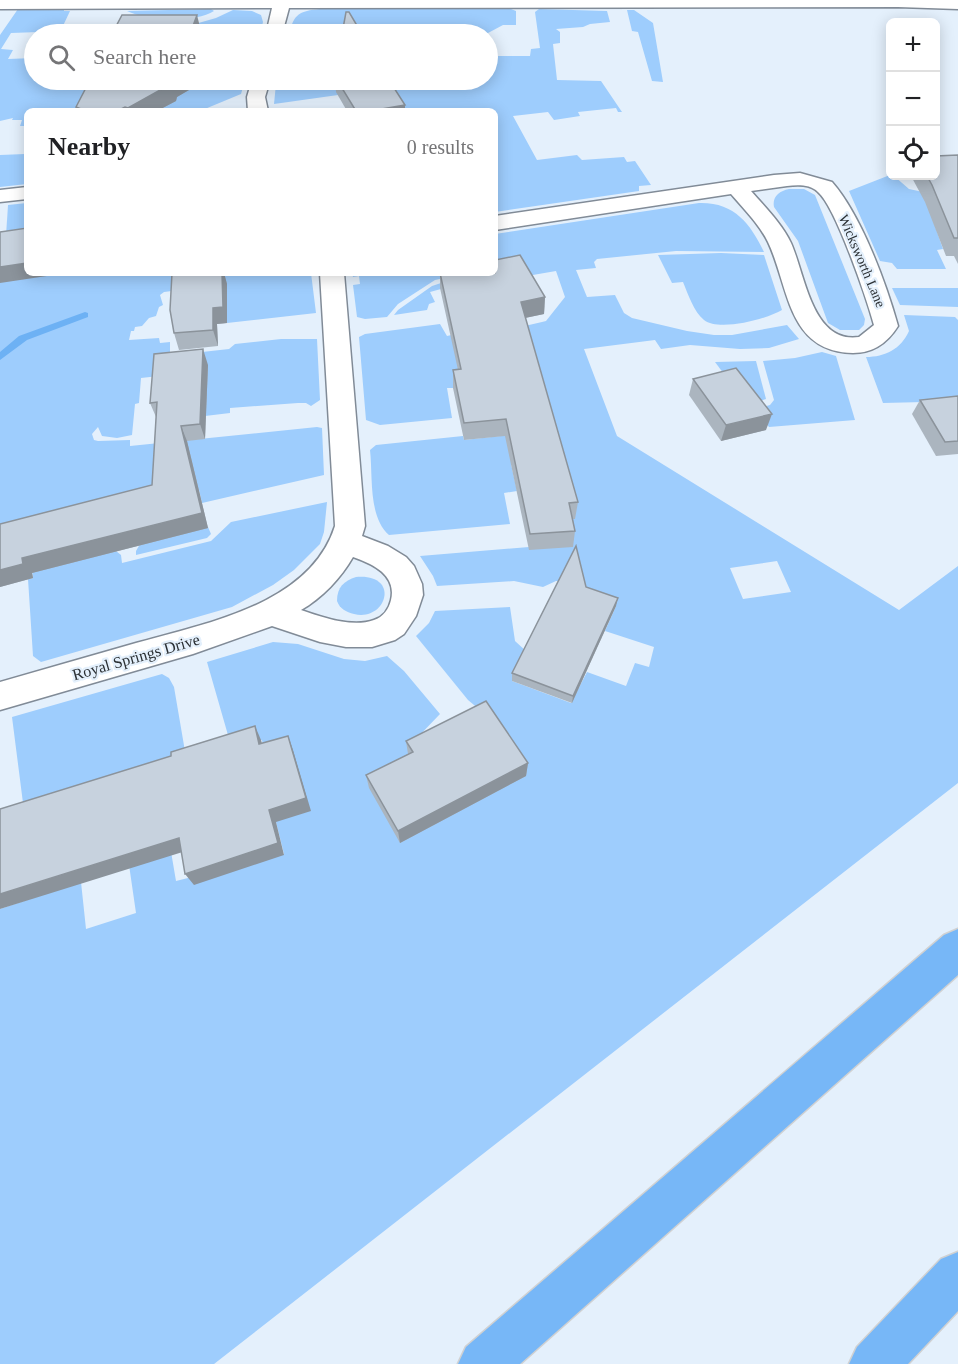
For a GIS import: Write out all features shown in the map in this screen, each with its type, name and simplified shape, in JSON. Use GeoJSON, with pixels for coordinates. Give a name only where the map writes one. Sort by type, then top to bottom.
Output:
{"type":"FeatureCollection","features":[{"type":"Feature","properties":{"kind":"highway"},"geometry":{"type":"LineString","coordinates":[[483,1364],[958,949]]}},
{"type":"Feature","properties":{"kind":"highway"},"geometry":{"type":"LineString","coordinates":[[874,1364],[958,1276]]}},
{"type":"Feature","properties":{"kind":"street"},"geometry":{"type":"LineString","coordinates":[[277,24],[283,2]]}},
{"type":"Feature","properties":{"kind":"street"},"geometry":{"type":"LineString","coordinates":[[0,4],[283,2],[898,2],[958,4]]}},
{"type":"Feature","properties":{"kind":"street"},"geometry":{"type":"LineString","coordinates":[[258,90],[256,97],[258,108]]}},
{"type":"Feature","properties":{"kind":"street","name":"Wicksworth Lane"},"geometry":{"type":"LineString","coordinates":[[498,223],[736,187],[787,180],[814,182],[826,187],[836,199],[884,315],[886,326],[880,338],[870,343],[854,345],[837,343],[820,335],[810,325],[779,242],[769,226],[736,187]]}},
{"type":"Feature","properties":{"kind":"street"},"geometry":{"type":"LineString","coordinates":[[0,196],[24,193]]}},
{"type":"Feature","properties":{"kind":"street","name":"Royal Springs Drive"},"geometry":{"type":"LineString","coordinates":[[0,696],[252,622],[286,603],[333,564],[345,542],[350,526],[332,276]]}},
{"type":"Feature","properties":{"kind":"street"},"geometry":{"type":"LineString","coordinates":[[269,612],[350,635],[374,634],[391,626],[402,615],[408,600],[406,581],[396,566],[345,542]]}},
{"type":"Feature","properties":{"kind":"shaded area"},"geometry":{"type":"Polygon","coordinates":[[[18,9],[70,11],[64,24],[24,24],[24,33],[11,33],[1,49],[13,50],[8,59],[24,58],[24,90],[242,90],[241,94],[207,108],[24,108],[24,126],[20,126],[22,120],[12,120],[13,118],[0,121],[0,35],[18,9]]]}},
{"type":"Feature","properties":{"kind":"shaded area"},"geometry":{"type":"Polygon","coordinates":[[[211,9],[214,11],[206,15],[183,19],[158,19],[127,11],[211,9]]]}},
{"type":"Feature","properties":{"kind":"shaded area"},"geometry":{"type":"Polygon","coordinates":[[[320,9],[511,9],[516,11],[516,25],[503,25],[498,28],[498,24],[292,24],[298,15],[320,9]]]}},
{"type":"Feature","properties":{"kind":"shaded area"},"geometry":{"type":"Polygon","coordinates":[[[539,9],[607,11],[610,22],[556,29],[560,32],[560,43],[553,44],[557,80],[601,81],[622,112],[618,112],[616,108],[578,112],[580,116],[554,120],[548,112],[513,116],[537,160],[577,155],[582,160],[624,157],[627,162],[635,161],[651,185],[639,186],[639,191],[498,212],[498,108],[388,108],[338,95],[274,104],[275,90],[498,90],[498,56],[530,56],[531,49],[540,48],[535,12],[539,9]]]}},
{"type":"Feature","properties":{"kind":"shaded area"},"geometry":{"type":"Polygon","coordinates":[[[233,10],[252,11],[261,15],[263,22],[262,24],[195,24],[233,10]]]}},
{"type":"Feature","properties":{"kind":"shaded area"},"geometry":{"type":"Polygon","coordinates":[[[627,10],[634,10],[653,23],[663,82],[652,81],[638,32],[632,31],[627,10]]]}},
{"type":"Feature","properties":{"kind":"shaded area"},"geometry":{"type":"Polygon","coordinates":[[[24,154],[24,184],[0,187],[0,155],[24,154]]]}},
{"type":"Feature","properties":{"kind":"shaded area"},"geometry":{"type":"Polygon","coordinates":[[[886,177],[886,180],[899,180],[909,189],[923,192],[943,249],[937,250],[946,269],[897,269],[892,263],[880,261],[849,191],[886,177]]]}},
{"type":"Feature","properties":{"kind":"shaded area"},"geometry":{"type":"Polygon","coordinates":[[[789,189],[804,189],[815,195],[865,319],[864,325],[859,330],[840,330],[828,323],[798,241],[774,207],[777,195],[789,189]]]}},
{"type":"Feature","properties":{"kind":"shaded area"},"geometry":{"type":"Polygon","coordinates":[[[24,203],[24,236],[6,236],[8,205],[24,203]]]}},
{"type":"Feature","properties":{"kind":"shaded area"},"geometry":{"type":"Polygon","coordinates":[[[699,203],[722,206],[739,216],[747,223],[764,252],[676,251],[597,259],[594,262],[596,268],[576,270],[587,297],[615,295],[624,313],[632,318],[714,335],[732,335],[787,325],[799,339],[769,348],[740,349],[690,345],[661,349],[655,340],[584,349],[617,436],[899,610],[958,566],[958,783],[214,1364],[0,1364],[0,909],[81,882],[86,929],[136,913],[118,789],[23,803],[12,717],[162,674],[169,678],[174,687],[187,763],[161,793],[176,881],[284,854],[262,740],[232,749],[207,662],[273,642],[298,644],[344,659],[365,661],[387,656],[404,671],[440,714],[416,739],[486,715],[468,700],[416,636],[429,623],[435,611],[510,607],[515,641],[527,652],[512,681],[571,703],[587,672],[626,686],[635,663],[649,667],[654,647],[605,631],[616,606],[606,594],[573,582],[556,581],[543,587],[514,581],[437,586],[420,556],[529,547],[567,519],[575,519],[511,464],[517,491],[504,493],[510,524],[389,535],[382,527],[375,507],[370,450],[376,445],[463,436],[464,440],[511,435],[453,388],[447,388],[452,418],[380,425],[366,420],[359,337],[365,334],[440,324],[447,336],[500,324],[516,328],[546,321],[565,297],[556,271],[527,276],[449,277],[435,280],[398,304],[387,317],[365,319],[357,317],[353,285],[360,284],[359,276],[498,276],[498,234],[699,203]],[[777,561],[730,568],[743,599],[791,592],[777,561]]]}},
{"type":"Feature","properties":{"kind":"shaded area"},"geometry":{"type":"Polygon","coordinates":[[[721,253],[764,255],[782,310],[743,323],[720,325],[704,320],[697,312],[683,282],[672,283],[658,255],[721,253]]]}},
{"type":"Feature","properties":{"kind":"shaded area"},"geometry":{"type":"Polygon","coordinates":[[[24,275],[311,276],[316,313],[227,323],[226,284],[164,292],[160,295],[163,305],[159,307],[156,316],[149,318],[142,326],[135,327],[134,331],[131,331],[129,340],[159,338],[160,343],[170,342],[170,352],[175,355],[229,349],[235,344],[281,339],[317,339],[320,400],[311,406],[298,403],[230,408],[230,413],[205,416],[159,376],[141,378],[139,403],[135,404],[132,435],[117,438],[102,436],[98,427],[92,434],[94,440],[98,441],[130,440],[130,446],[322,428],[324,475],[202,503],[199,490],[116,551],[121,555],[122,563],[211,541],[231,522],[327,502],[324,532],[320,544],[294,570],[273,585],[232,607],[41,662],[33,656],[28,579],[33,578],[27,536],[0,543],[0,277],[24,275]]]}},
{"type":"Feature","properties":{"kind":"shaded area"},"geometry":{"type":"Polygon","coordinates":[[[444,282],[462,282],[440,286],[441,289],[430,292],[435,302],[429,304],[427,310],[394,315],[432,286],[444,282]]]}},
{"type":"Feature","properties":{"kind":"shaded area"},"geometry":{"type":"Polygon","coordinates":[[[892,288],[958,288],[958,307],[900,305],[892,288]]]}},
{"type":"Feature","properties":{"kind":"shaded area"},"geometry":{"type":"Polygon","coordinates":[[[904,315],[955,317],[958,320],[958,410],[924,402],[883,403],[866,357],[886,354],[902,343],[909,331],[904,315]]]}},
{"type":"Feature","properties":{"kind":"shaded area"},"geometry":{"type":"Polygon","coordinates":[[[822,352],[836,356],[855,420],[769,427],[755,409],[770,405],[774,400],[763,361],[795,358],[822,352]]]}},
{"type":"Feature","properties":{"kind":"shaded area"},"geometry":{"type":"Polygon","coordinates":[[[756,361],[766,399],[747,405],[715,362],[756,361]]]}},
{"type":"Feature","properties":{"kind":"shaded area"},"geometry":{"type":"Polygon","coordinates":[[[208,527],[211,534],[207,538],[136,555],[140,544],[208,527]]]}},
{"type":"Feature","properties":{"kind":"shaded area"},"geometry":{"type":"Polygon","coordinates":[[[356,577],[370,578],[379,582],[384,589],[381,605],[375,611],[365,615],[344,610],[337,601],[340,588],[348,580],[356,577]]]}},
{"type":"Feature","properties":{"kind":"building"},"geometry":{"type":"Polygon","coordinates":[[[346,12],[349,12],[356,24],[344,24],[346,12]]]}},
{"type":"Feature","properties":{"kind":"building"},"geometry":{"type":"Polygon","coordinates":[[[122,15],[197,15],[194,24],[117,24],[122,15]]]}},
{"type":"Feature","properties":{"kind":"building"},"geometry":{"type":"Polygon","coordinates":[[[85,90],[160,90],[128,108],[76,107],[85,90]]]}},
{"type":"Feature","properties":{"kind":"building"},"geometry":{"type":"Polygon","coordinates":[[[343,90],[395,90],[405,105],[388,108],[354,108],[343,90]]]}},
{"type":"Feature","properties":{"kind":"building"},"geometry":{"type":"Polygon","coordinates":[[[958,155],[958,238],[954,238],[929,180],[940,180],[940,156],[958,155]]]}},
{"type":"Feature","properties":{"kind":"building"},"geometry":{"type":"Polygon","coordinates":[[[24,228],[24,263],[0,267],[0,232],[24,228]]]}},
{"type":"Feature","properties":{"kind":"building"},"geometry":{"type":"Polygon","coordinates":[[[520,255],[545,297],[521,302],[578,502],[569,503],[575,531],[530,534],[506,419],[464,423],[453,370],[461,369],[441,276],[498,276],[498,259],[520,255]]]}},
{"type":"Feature","properties":{"kind":"building"},"geometry":{"type":"Polygon","coordinates":[[[172,276],[222,276],[223,307],[213,308],[213,330],[174,333],[170,310],[172,276]]]}},
{"type":"Feature","properties":{"kind":"building"},"geometry":{"type":"Polygon","coordinates":[[[203,349],[200,424],[181,426],[202,513],[22,558],[23,564],[0,570],[0,524],[152,485],[157,402],[150,403],[154,354],[203,349]]]}},
{"type":"Feature","properties":{"kind":"building"},"geometry":{"type":"Polygon","coordinates":[[[736,368],[772,414],[726,425],[693,379],[736,368]]]}},
{"type":"Feature","properties":{"kind":"building"},"geometry":{"type":"Polygon","coordinates":[[[958,396],[958,441],[945,442],[920,400],[958,396]]]}},
{"type":"Feature","properties":{"kind":"building"},"geometry":{"type":"Polygon","coordinates":[[[576,546],[586,587],[618,598],[573,696],[512,673],[576,546]]]}},
{"type":"Feature","properties":{"kind":"building"},"geometry":{"type":"Polygon","coordinates":[[[486,701],[528,763],[398,831],[366,775],[413,752],[406,741],[486,701]]]}},
{"type":"Feature","properties":{"kind":"building"},"geometry":{"type":"Polygon","coordinates":[[[255,726],[259,744],[288,736],[306,798],[269,810],[278,843],[185,874],[179,838],[0,894],[0,809],[171,756],[171,752],[255,726]]]}},
{"type":"Feature","properties":{"kind":"waterway"},"geometry":{"type":"LineString","coordinates":[[0,357],[23,338],[85,315]]}}]}
